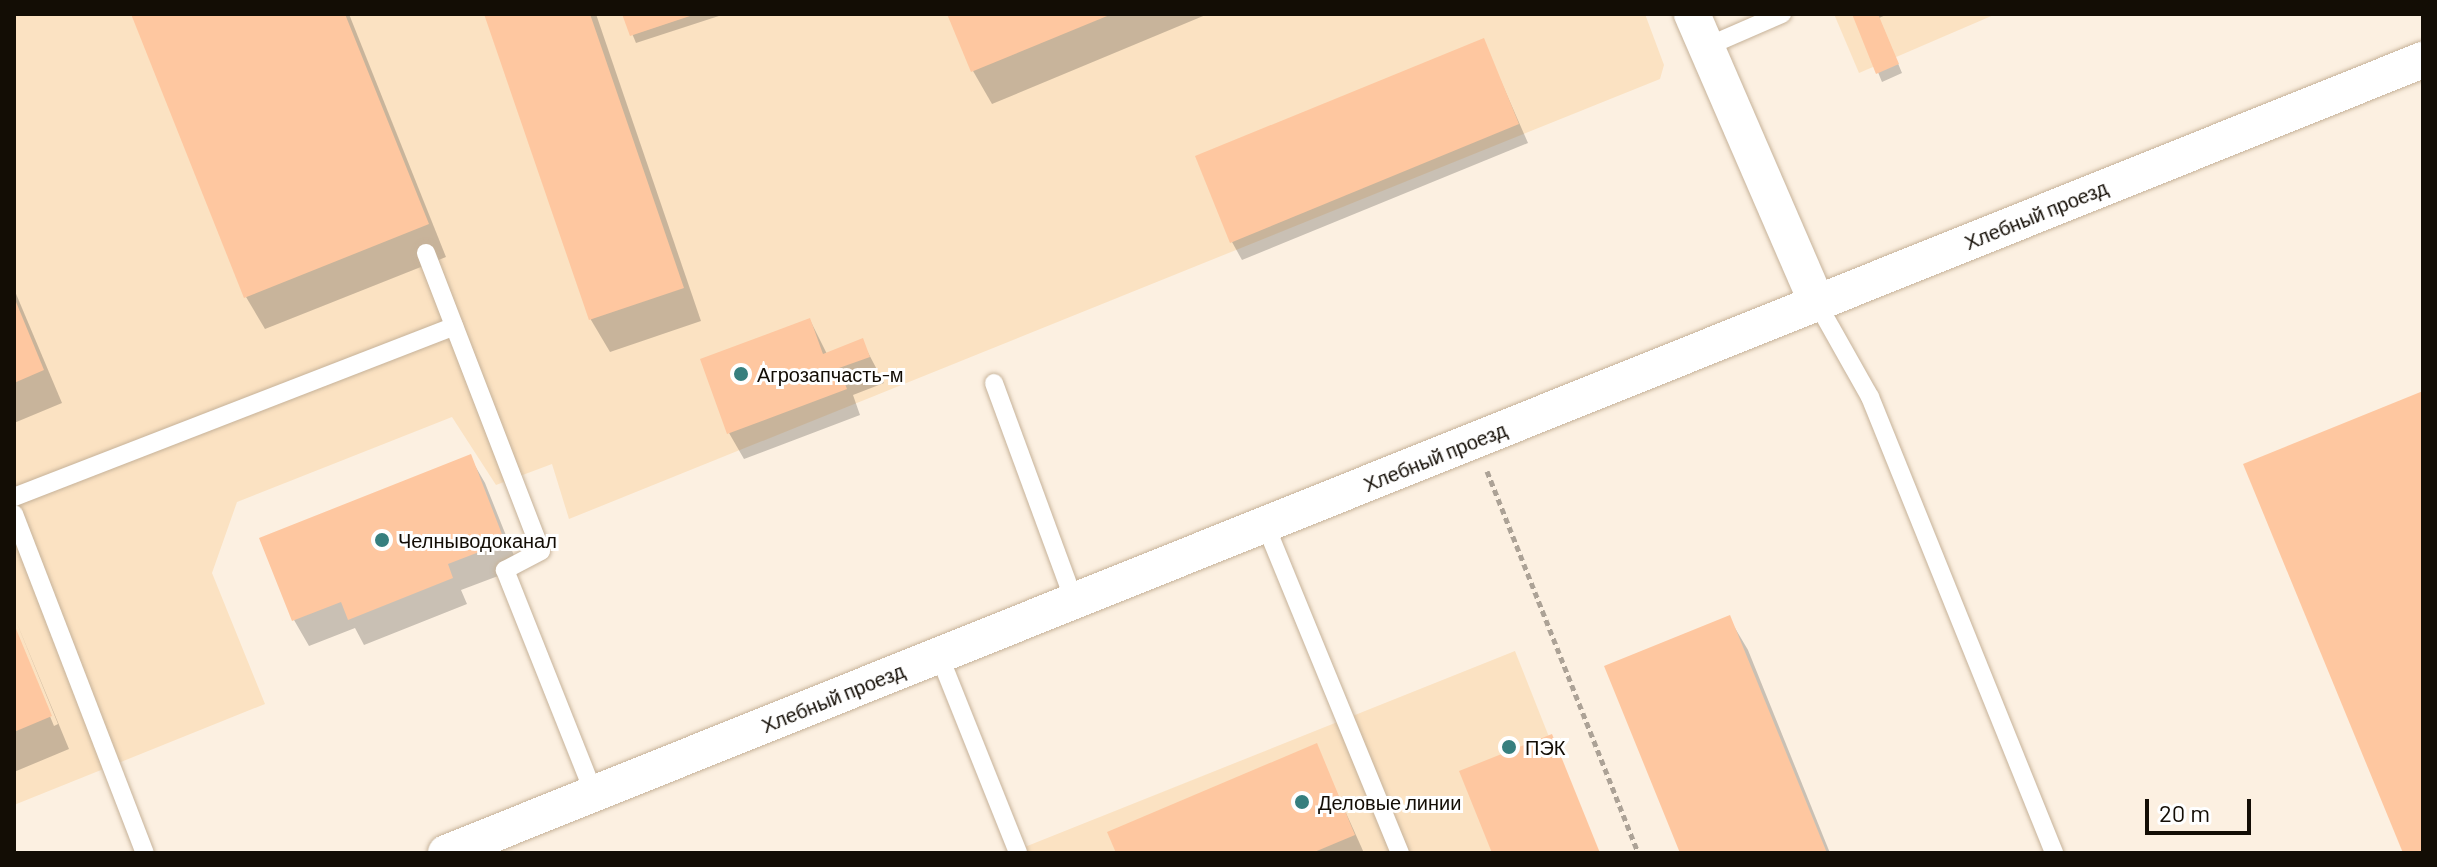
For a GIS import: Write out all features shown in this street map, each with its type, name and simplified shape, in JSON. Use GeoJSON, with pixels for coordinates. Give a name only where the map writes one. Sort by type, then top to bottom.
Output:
{"type":"FeatureCollection","features":[{"type":"Feature","properties":{"kind":"street"},"geometry":{"type":"LineString","coordinates":[[1692,14],[1817,303]]}},
{"type":"Feature","properties":{"kind":"street","name":"Хлебный проезд"},"geometry":{"type":"LineString","coordinates":[[446,853],[2423,60]]}},
{"type":"Feature","properties":{"kind":"lane"},"geometry":{"type":"LineString","coordinates":[[1706,47],[1782,14]]}},
{"type":"Feature","properties":{"kind":"lane"},"geometry":{"type":"LineString","coordinates":[[426,253],[541,551],[505,570],[594,794]]}},
{"type":"Feature","properties":{"kind":"lane"},"geometry":{"type":"LineString","coordinates":[[1817,303],[1870,397],[2054,853]]}},
{"type":"Feature","properties":{"kind":"lane"},"geometry":{"type":"LineString","coordinates":[[14,497],[454,326]]}},
{"type":"Feature","properties":{"kind":"lane"},"geometry":{"type":"LineString","coordinates":[[994,383],[1074,601]]}},
{"type":"Feature","properties":{"kind":"lane"},"geometry":{"type":"LineString","coordinates":[[14,514],[145,853]]}},
{"type":"Feature","properties":{"kind":"lane"},"geometry":{"type":"LineString","coordinates":[[1265,524],[1400,853]]}},
{"type":"Feature","properties":{"kind":"lane"},"geometry":{"type":"LineString","coordinates":[[939,655],[1018,853]]}},
{"type":"Feature","properties":{"kind":"path"},"geometry":{"type":"LineString","coordinates":[[1475,441],[1638,853]]}},
{"type":"Feature","properties":{"kind":"shaded area"},"geometry":{"type":"Polygon","coordinates":[[[14,14],[1645,14],[1664,65],[1660,79],[569,519],[552,464],[496,485],[452,417],[237,502],[212,573],[265,704],[14,805],[14,14]]]}},
{"type":"Feature","properties":{"kind":"shaded area"},"geometry":{"type":"Polygon","coordinates":[[[1834,14],[1996,14],[1859,73],[1834,14]]]}},
{"type":"Feature","properties":{"kind":"shaded area"},"geometry":{"type":"Polygon","coordinates":[[[1515,651],[1595,853],[1010,853],[1515,651]]]}},
{"type":"Feature","properties":{"kind":"building"},"geometry":{"type":"Polygon","coordinates":[[[131,14],[345,14],[429,224],[244,298],[131,14]]]}},
{"type":"Feature","properties":{"kind":"building"},"geometry":{"type":"Polygon","coordinates":[[[484,14],[590,14],[684,288],[589,320],[484,14]]]}},
{"type":"Feature","properties":{"kind":"building"},"geometry":{"type":"Polygon","coordinates":[[[622,14],[693,14],[693,15],[630,36],[622,14]]]}},
{"type":"Feature","properties":{"kind":"building"},"geometry":{"type":"Polygon","coordinates":[[[947,14],[1112,14],[971,72],[947,14]]]}},
{"type":"Feature","properties":{"kind":"building"},"geometry":{"type":"Polygon","coordinates":[[[1852,14],[1878,14],[1899,64],[1876,74],[1852,14]]]}},
{"type":"Feature","properties":{"kind":"building"},"geometry":{"type":"Polygon","coordinates":[[[1484,38],[1519,124],[1230,243],[1195,156],[1484,38]]]}},
{"type":"Feature","properties":{"kind":"building"},"geometry":{"type":"Polygon","coordinates":[[[14,297],[44,370],[14,383],[14,297]]]}},
{"type":"Feature","properties":{"kind":"building"},"geometry":{"type":"Polygon","coordinates":[[[810,318],[823,354],[863,338],[870,357],[839,368],[847,389],[727,434],[700,359],[810,318]]]}},
{"type":"Feature","properties":{"kind":"building"},"geometry":{"type":"Polygon","coordinates":[[[2423,391],[2423,853],[2403,853],[2243,464],[2423,391]]]}},
{"type":"Feature","properties":{"kind":"building","name":"Челныводоканал"},"geometry":{"type":"Polygon","coordinates":[[[471,454],[505,542],[448,564],[453,578],[348,620],[341,602],[292,621],[259,538],[471,454]]]}},
{"type":"Feature","properties":{"kind":"building"},"geometry":{"type":"Polygon","coordinates":[[[1730,615],[1827,853],[1680,853],[1604,666],[1730,615]]]}},
{"type":"Feature","properties":{"kind":"building"},"geometry":{"type":"Polygon","coordinates":[[[14,624],[52,716],[14,732],[14,624]]]}},
{"type":"Feature","properties":{"kind":"building"},"geometry":{"type":"Polygon","coordinates":[[[1552,734],[1600,853],[1492,853],[1459,771],[1552,734]]]}},
{"type":"Feature","properties":{"kind":"building"},"geometry":{"type":"Polygon","coordinates":[[[1317,743],[1355,835],[1312,853],[1116,853],[1107,832],[1317,743]]]}},
{"type":"Feature","properties":{"kind":"place","name":"Агрозапчасть-м"},"geometry":{"type":"Point","coordinates":[741,374]}},
{"type":"Feature","properties":{"kind":"place","name":"Челныводоканал"},"geometry":{"type":"Point","coordinates":[382,540]}},
{"type":"Feature","properties":{"kind":"place","name":"ПЭК"},"geometry":{"type":"Point","coordinates":[1509,747]}},
{"type":"Feature","properties":{"kind":"place","name":"Деловые линии"},"geometry":{"type":"Point","coordinates":[1302,802]}}]}
